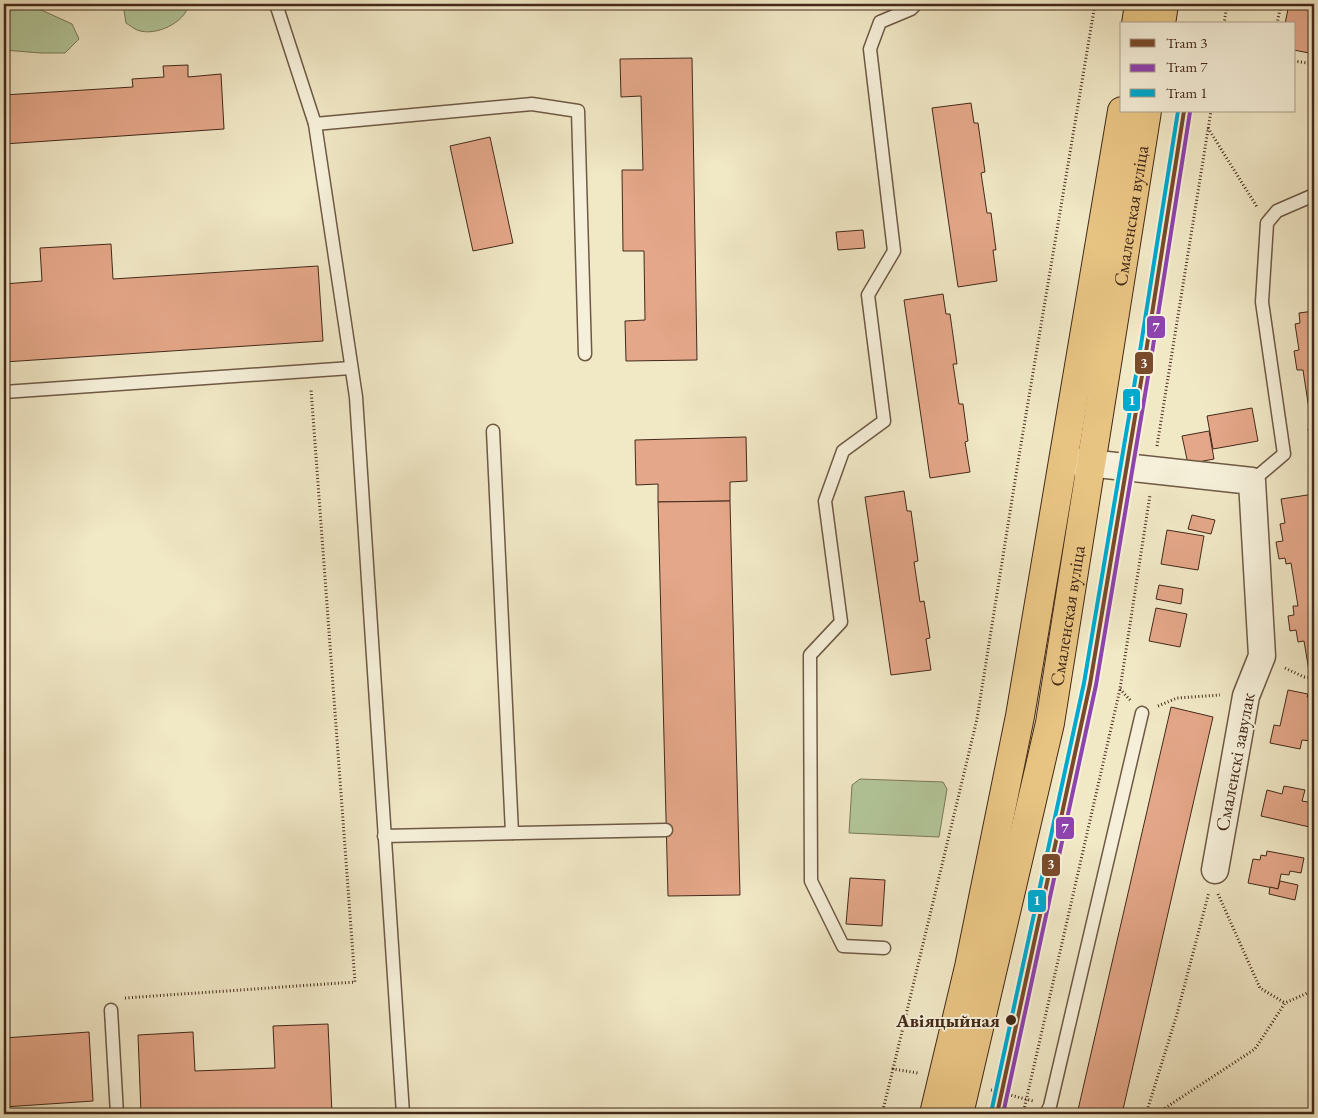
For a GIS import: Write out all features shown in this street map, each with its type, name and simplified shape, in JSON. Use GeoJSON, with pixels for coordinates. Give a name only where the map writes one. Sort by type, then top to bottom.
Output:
{"type":"FeatureCollection","features":[{"type":"Feature","properties":{"kind":"main road"},"geometry":{"type":"LineString","coordinates":[[1136,22],[1139,4]]}},
{"type":"Feature","properties":{"kind":"main road"},"geometry":{"type":"LineString","coordinates":[[1161,22],[1164,4]]}},
{"type":"Feature","properties":{"kind":"main road","name":"Смаленская вуліца"},"geometry":{"type":"LineString","coordinates":[[934,1114],[968,967],[1020,716],[1122,112]]}},
{"type":"Feature","properties":{"kind":"main road","name":"Смаленская вуліца"},"geometry":{"type":"LineString","coordinates":[[959,1114],[1050,723],[1147,112]]}},
{"type":"Feature","properties":{"kind":"street"},"geometry":{"type":"LineString","coordinates":[[1064,460],[1252,481],[1262,656]]}},
{"type":"Feature","properties":{"kind":"street","name":"Смаленскі завулак"},"geometry":{"type":"LineString","coordinates":[[1215,870],[1246,696],[1262,656]]}},
{"type":"Feature","properties":{"kind":"lane"},"geometry":{"type":"LineString","coordinates":[[276,4],[315,124],[356,397],[403,1114]]}},
{"type":"Feature","properties":{"kind":"lane"},"geometry":{"type":"LineString","coordinates":[[884,948],[843,946],[810,881],[810,655],[841,622],[825,500],[843,451],[884,421],[868,295],[894,251],[870,50],[880,22],[911,9],[916,4]]}},
{"type":"Feature","properties":{"kind":"lane"},"geometry":{"type":"LineString","coordinates":[[315,124],[532,104],[578,111],[586,354]]}},
{"type":"Feature","properties":{"kind":"lane"},"geometry":{"type":"LineString","coordinates":[[1252,481],[1284,454],[1262,302],[1267,223],[1278,211],[1314,195]]}},
{"type":"Feature","properties":{"kind":"lane"},"geometry":{"type":"LineString","coordinates":[[4,392],[352,368]]}},
{"type":"Feature","properties":{"kind":"lane"},"geometry":{"type":"LineString","coordinates":[[493,431],[512,833]]}},
{"type":"Feature","properties":{"kind":"lane"},"geometry":{"type":"LineString","coordinates":[[1046,1114],[1050,1106],[1142,713]]}},
{"type":"Feature","properties":{"kind":"lane"},"geometry":{"type":"LineString","coordinates":[[384,836],[666,830]]}},
{"type":"Feature","properties":{"kind":"lane"},"geometry":{"type":"LineString","coordinates":[[111,1010],[117,1114]]}},
{"type":"Feature","properties":{"kind":"path"},"geometry":{"type":"LineString","coordinates":[[882,1114],[977,719],[1095,4]]}},
{"type":"Feature","properties":{"kind":"path"},"geometry":{"type":"LineString","coordinates":[[1224,22],[1227,4]]}},
{"type":"Feature","properties":{"kind":"path"},"geometry":{"type":"LineString","coordinates":[[1277,22],[1281,4]]}},
{"type":"Feature","properties":{"kind":"path"},"geometry":{"type":"LineString","coordinates":[[1296,61],[1314,64]]}},
{"type":"Feature","properties":{"kind":"path"},"geometry":{"type":"LineString","coordinates":[[1023,1114],[1120,689],[1211,112]]}},
{"type":"Feature","properties":{"kind":"path"},"geometry":{"type":"LineString","coordinates":[[1208,128],[1267,223]]}},
{"type":"Feature","properties":{"kind":"path"},"geometry":{"type":"LineString","coordinates":[[111,1010],[106,999],[355,982],[310,370]]}},
{"type":"Feature","properties":{"kind":"path"},"geometry":{"type":"LineString","coordinates":[[1262,656],[1304,677],[1314,678]]}},
{"type":"Feature","properties":{"kind":"path"},"geometry":{"type":"LineString","coordinates":[[1120,689],[1142,713],[1177,698],[1223,694],[1246,696]]}},
{"type":"Feature","properties":{"kind":"path"},"geometry":{"type":"LineString","coordinates":[[1215,870],[1215,887],[1260,988],[1285,1003]]}},
{"type":"Feature","properties":{"kind":"path"},"geometry":{"type":"LineString","coordinates":[[1146,1114],[1177,1014],[1215,870]]}},
{"type":"Feature","properties":{"kind":"path"},"geometry":{"type":"LineString","coordinates":[[1156,1114],[1255,1048],[1285,1003],[1314,990]]}},
{"type":"Feature","properties":{"kind":"path"},"geometry":{"type":"LineString","coordinates":[[894,1069],[920,1074]]}},
{"type":"Feature","properties":{"kind":"path"},"geometry":{"type":"LineString","coordinates":[[984,1088],[1026,1099]]}},
{"type":"Feature","properties":{"kind":"green space"},"geometry":{"type":"Polygon","coordinates":[[[4,4],[37,4],[37,8],[72,24],[79,39],[65,53],[4,50],[4,4]]]}},
{"type":"Feature","properties":{"kind":"green space"},"geometry":{"type":"Polygon","coordinates":[[[123,4],[189,4],[182,17],[168,27],[152,32],[144,32],[126,23],[123,4]]]}},
{"type":"Feature","properties":{"kind":"green space"},"geometry":{"type":"Polygon","coordinates":[[[860,779],[943,782],[947,789],[939,837],[849,833],[852,785],[860,779]]]}},
{"type":"Feature","properties":{"kind":"building"},"geometry":{"type":"Polygon","coordinates":[[[1289,4],[1314,4],[1314,54],[1296,50],[1296,22],[1285,22],[1289,4]]]}},
{"type":"Feature","properties":{"kind":"building"},"geometry":{"type":"Polygon","coordinates":[[[692,58],[697,360],[626,361],[625,321],[645,320],[644,251],[623,251],[622,170],[643,170],[641,96],[621,97],[620,59],[692,58]]]}},
{"type":"Feature","properties":{"kind":"building"},"geometry":{"type":"Polygon","coordinates":[[[188,65],[188,77],[221,74],[224,129],[4,144],[4,95],[133,87],[132,79],[164,77],[163,66],[188,65]]]}},
{"type":"Feature","properties":{"kind":"building"},"geometry":{"type":"Polygon","coordinates":[[[971,103],[974,123],[978,123],[985,172],[981,173],[987,213],[991,213],[996,250],[993,250],[997,281],[958,287],[932,108],[971,103]]]}},
{"type":"Feature","properties":{"kind":"building"},"geometry":{"type":"Polygon","coordinates":[[[490,137],[513,243],[473,251],[450,146],[490,137]]]}},
{"type":"Feature","properties":{"kind":"building"},"geometry":{"type":"Polygon","coordinates":[[[863,230],[865,248],[838,250],[836,232],[863,230]]]}},
{"type":"Feature","properties":{"kind":"building"},"geometry":{"type":"Polygon","coordinates":[[[111,244],[113,279],[318,266],[323,341],[4,362],[4,284],[42,281],[40,248],[111,244]]]}},
{"type":"Feature","properties":{"kind":"building"},"geometry":{"type":"Polygon","coordinates":[[[943,294],[946,314],[950,314],[957,364],[953,364],[959,404],[963,404],[968,441],[965,442],[970,472],[930,478],[904,300],[943,294]]]}},
{"type":"Feature","properties":{"kind":"building"},"geometry":{"type":"Polygon","coordinates":[[[1314,311],[1314,445],[1311,445],[1308,429],[1312,429],[1303,370],[1297,370],[1294,351],[1299,350],[1295,324],[1300,323],[1299,313],[1314,311]]]}},
{"type":"Feature","properties":{"kind":"building"},"geometry":{"type":"Polygon","coordinates":[[[1252,408],[1258,441],[1213,449],[1207,416],[1252,408]]]}},
{"type":"Feature","properties":{"kind":"building"},"geometry":{"type":"Polygon","coordinates":[[[1209,431],[1214,459],[1188,464],[1182,436],[1209,431]]]}},
{"type":"Feature","properties":{"kind":"building"},"geometry":{"type":"Polygon","coordinates":[[[746,437],[747,481],[730,482],[730,501],[658,502],[658,484],[636,485],[635,440],[746,437]]]}},
{"type":"Feature","properties":{"kind":"building"},"geometry":{"type":"Polygon","coordinates":[[[904,491],[907,511],[911,511],[918,561],[914,562],[920,602],[924,601],[930,638],[926,639],[931,670],[891,675],[865,497],[904,491]]]}},
{"type":"Feature","properties":{"kind":"building"},"geometry":{"type":"Polygon","coordinates":[[[1314,494],[1314,670],[1309,671],[1304,641],[1298,642],[1296,630],[1290,631],[1288,616],[1294,615],[1293,606],[1298,606],[1291,563],[1286,564],[1285,558],[1279,559],[1276,542],[1283,541],[1280,524],[1285,523],[1281,499],[1314,494]]]}},
{"type":"Feature","properties":{"kind":"building"},"geometry":{"type":"Polygon","coordinates":[[[730,501],[740,895],[668,896],[658,502],[730,501]]]}},
{"type":"Feature","properties":{"kind":"building"},"geometry":{"type":"Polygon","coordinates":[[[1192,515],[1215,520],[1211,534],[1188,529],[1192,515]]]}},
{"type":"Feature","properties":{"kind":"building"},"geometry":{"type":"Polygon","coordinates":[[[1167,530],[1204,536],[1198,570],[1161,564],[1167,530]]]}},
{"type":"Feature","properties":{"kind":"building"},"geometry":{"type":"Polygon","coordinates":[[[1159,585],[1183,589],[1181,604],[1156,599],[1159,585]]]}},
{"type":"Feature","properties":{"kind":"building"},"geometry":{"type":"Polygon","coordinates":[[[1156,608],[1187,614],[1180,647],[1149,641],[1156,608]]]}},
{"type":"Feature","properties":{"kind":"building"},"geometry":{"type":"Polygon","coordinates":[[[1288,690],[1308,694],[1307,697],[1314,699],[1314,724],[1311,741],[1302,740],[1300,749],[1270,743],[1274,725],[1280,726],[1288,690]]]}},
{"type":"Feature","properties":{"kind":"building"},"geometry":{"type":"Polygon","coordinates":[[[1171,707],[1213,717],[1122,1114],[1097,1114],[1078,1110],[1171,707]]]}},
{"type":"Feature","properties":{"kind":"building"},"geometry":{"type":"Polygon","coordinates":[[[1284,786],[1305,790],[1302,801],[1314,803],[1314,828],[1261,816],[1267,790],[1282,794],[1284,786]]]}},
{"type":"Feature","properties":{"kind":"building"},"geometry":{"type":"Polygon","coordinates":[[[1267,851],[1304,858],[1301,873],[1290,871],[1289,875],[1281,874],[1278,889],[1248,883],[1253,859],[1260,860],[1261,855],[1266,856],[1267,851]]]}},
{"type":"Feature","properties":{"kind":"building"},"geometry":{"type":"Polygon","coordinates":[[[850,878],[885,880],[882,926],[846,924],[850,878]]]}},
{"type":"Feature","properties":{"kind":"building"},"geometry":{"type":"Polygon","coordinates":[[[1280,881],[1298,885],[1295,900],[1269,894],[1270,887],[1278,889],[1280,881]]]}},
{"type":"Feature","properties":{"kind":"building"},"geometry":{"type":"Polygon","coordinates":[[[328,1024],[332,1114],[141,1114],[138,1035],[193,1032],[195,1071],[275,1068],[273,1026],[328,1024]]]}},
{"type":"Feature","properties":{"kind":"building"},"geometry":{"type":"Polygon","coordinates":[[[89,1032],[93,1101],[4,1107],[4,1038],[89,1032]]]}},
{"type":"Feature","properties":{"kind":"tram line","name":"1"},"geometry":{"type":"LineString","coordinates":[[991,1113],[1084,683],[1178,112]]}},
{"type":"Feature","properties":{"kind":"tram line","name":"3"},"geometry":{"type":"LineString","coordinates":[[997,1114],[1090,684],[1146,352],[1184,112]]}},
{"type":"Feature","properties":{"kind":"tram line","name":"7"},"geometry":{"type":"LineString","coordinates":[[1003,1114],[1096,685],[1152,353],[1190,112]]}},
{"type":"Feature","properties":{"kind":"place","name":"Авіяцыйная"},"geometry":{"type":"Point","coordinates":[1011,1020]}}]}
